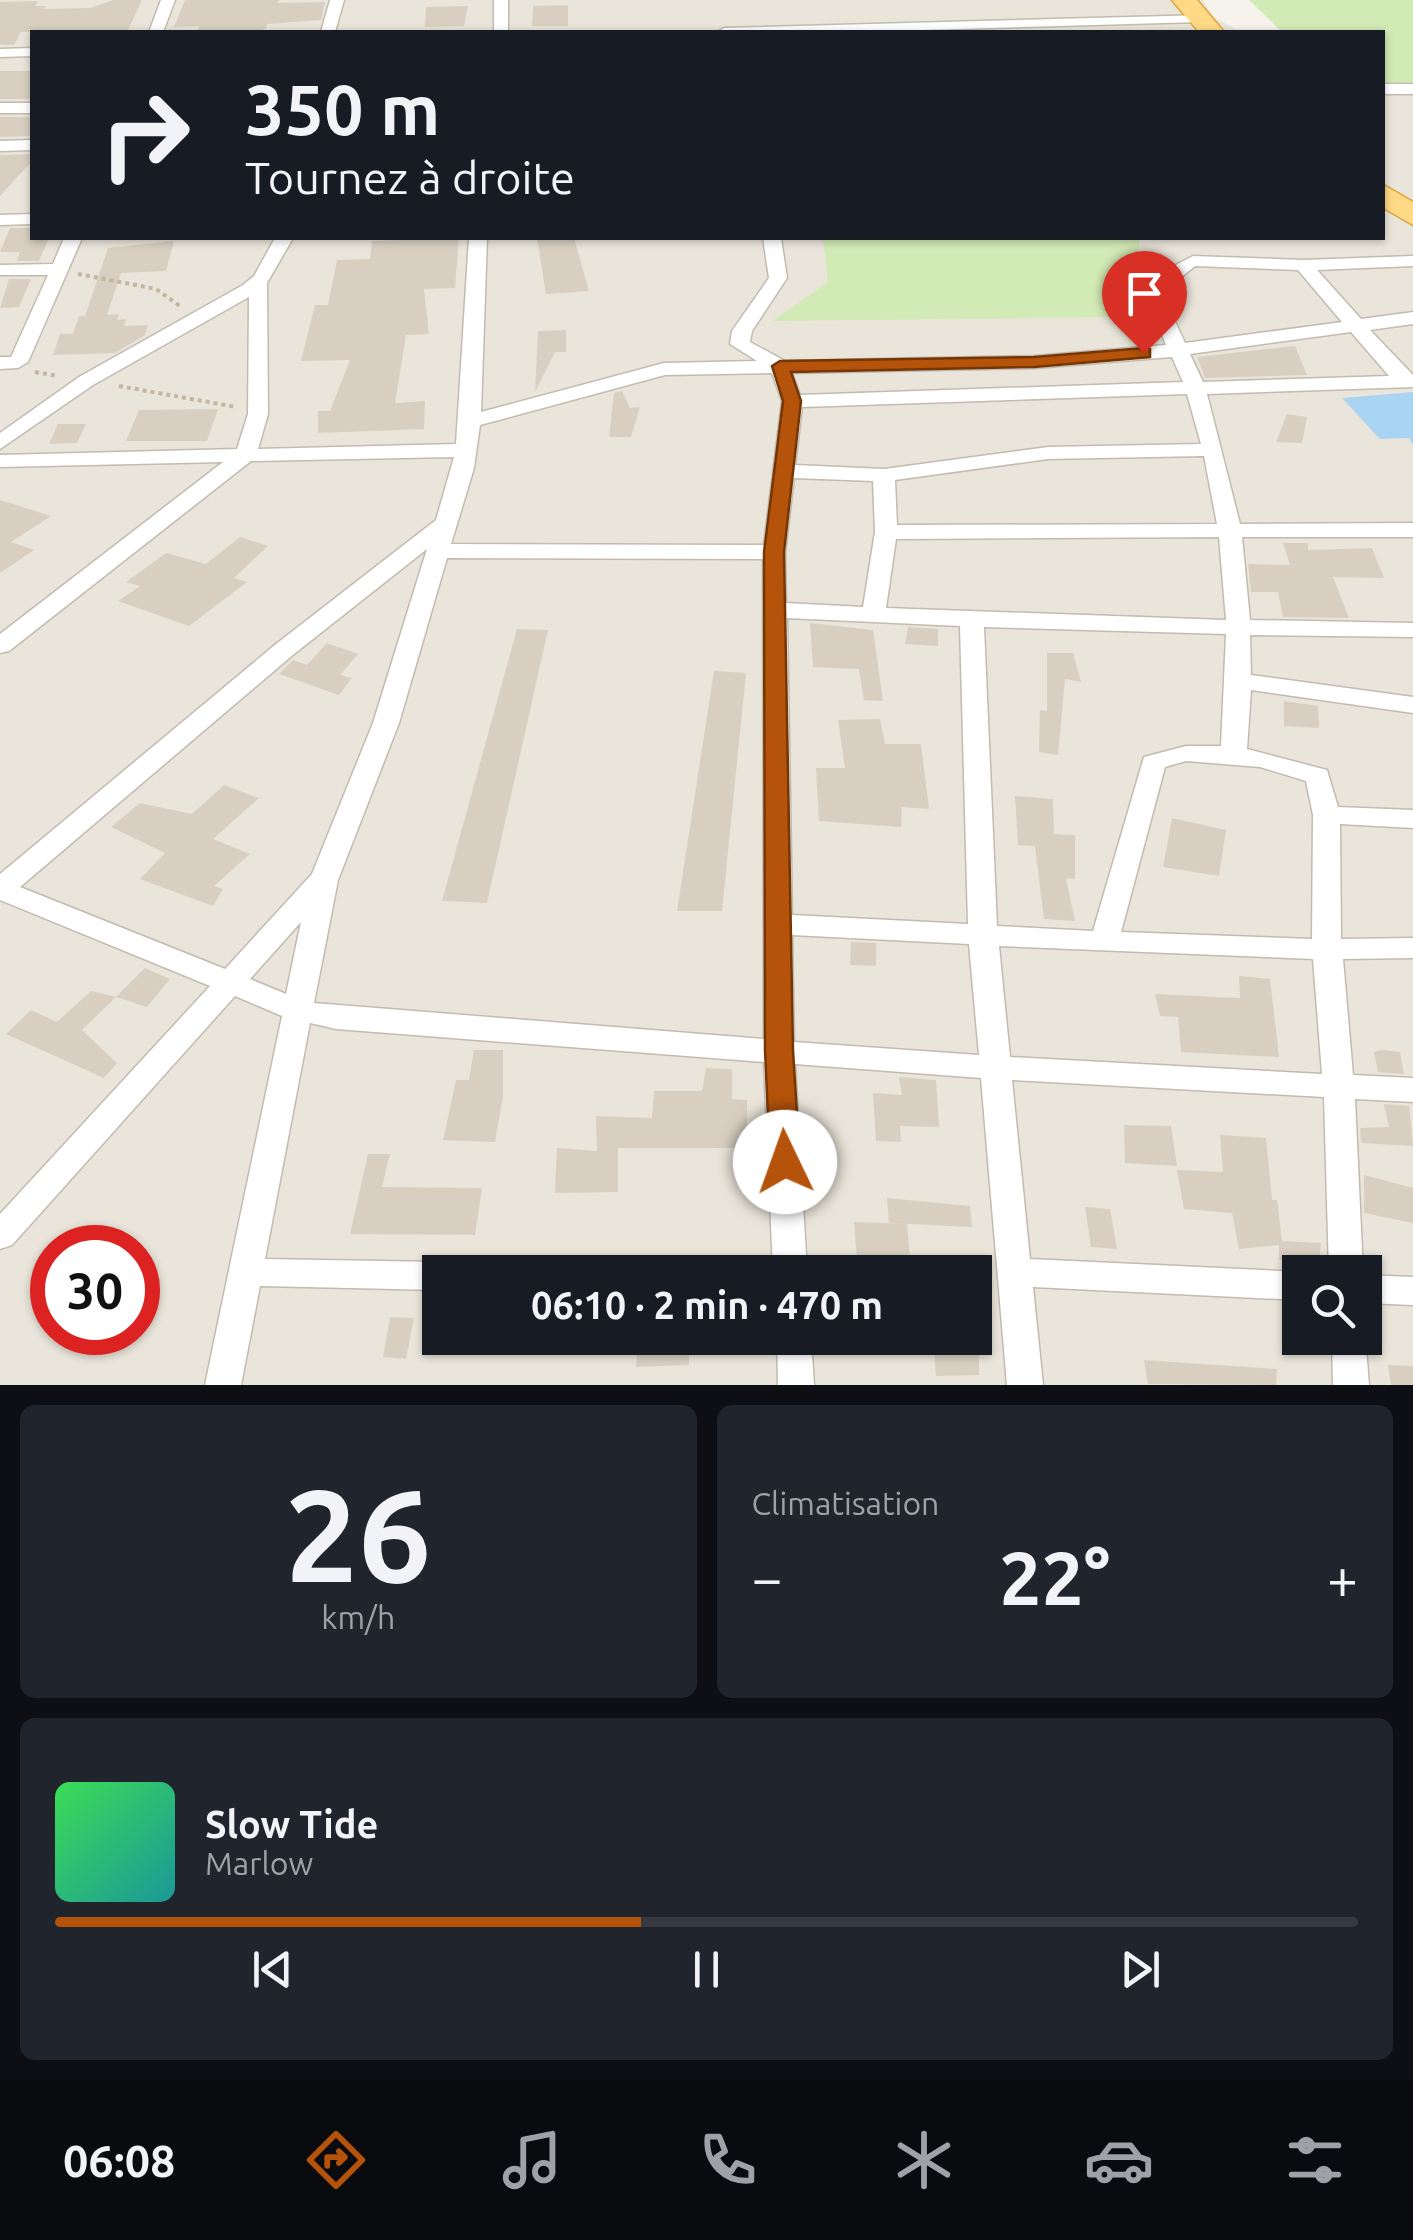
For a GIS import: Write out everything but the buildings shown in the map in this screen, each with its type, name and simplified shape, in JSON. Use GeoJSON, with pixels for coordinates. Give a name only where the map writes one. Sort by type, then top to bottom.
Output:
{"type":"FeatureCollection","features":[{"type":"Feature","properties":{"kind":"highway"},"geometry":{"type":"LineString","coordinates":[[1385,195],[1413,216]]}},
{"type":"Feature","properties":{"kind":"street"},"geometry":{"type":"LineString","coordinates":[[157,30],[168,0]]}},
{"type":"Feature","properties":{"kind":"street"},"geometry":{"type":"LineString","coordinates":[[329,30],[338,0]]}},
{"type":"Feature","properties":{"kind":"street"},"geometry":{"type":"LineString","coordinates":[[501,0],[501,30]]}},
{"type":"Feature","properties":{"kind":"street"},"geometry":{"type":"LineString","coordinates":[[771,30],[941,20],[1199,17]]}},
{"type":"Feature","properties":{"kind":"street"},"geometry":{"type":"LineString","coordinates":[[0,52],[30,52]]}},
{"type":"Feature","properties":{"kind":"street"},"geometry":{"type":"LineString","coordinates":[[0,108],[30,108]]}},
{"type":"Feature","properties":{"kind":"street"},"geometry":{"type":"LineString","coordinates":[[0,146],[30,145]]}},
{"type":"Feature","properties":{"kind":"street"},"geometry":{"type":"LineString","coordinates":[[0,220],[30,219]]}},
{"type":"Feature","properties":{"kind":"street"},"geometry":{"type":"LineString","coordinates":[[9,362],[72,240]]}},
{"type":"Feature","properties":{"kind":"street"},"geometry":{"type":"LineString","coordinates":[[0,443],[86,381],[258,282],[283,240]]}},
{"type":"Feature","properties":{"kind":"street"},"geometry":{"type":"LineString","coordinates":[[223,1385],[324,878],[386,723],[449,521],[466,450],[478,240]]}},
{"type":"Feature","properties":{"kind":"street"},"geometry":{"type":"LineString","coordinates":[[773,240],[779,264],[775,288],[742,331],[740,344],[780,366],[792,401],[774,552],[779,1050],[789,1255]]}},
{"type":"Feature","properties":{"kind":"street"},"geometry":{"type":"LineString","coordinates":[[1233,757],[1242,680],[1242,625],[1230,528],[1195,387],[1160,308],[1168,280],[1183,264],[1413,261]]}},
{"type":"Feature","properties":{"kind":"street"},"geometry":{"type":"LineString","coordinates":[[1303,265],[1409,381]]}},
{"type":"Feature","properties":{"kind":"street"},"geometry":{"type":"LineString","coordinates":[[0,270],[58,269]]}},
{"type":"Feature","properties":{"kind":"street"},"geometry":{"type":"LineString","coordinates":[[0,646],[246,455],[258,414],[258,282]]}},
{"type":"Feature","properties":{"kind":"street"},"geometry":{"type":"LineString","coordinates":[[470,421],[664,369],[1034,362],[1180,350],[1413,318]]}},
{"type":"Feature","properties":{"kind":"street"},"geometry":{"type":"LineString","coordinates":[[792,401],[1409,381]]}},
{"type":"Feature","properties":{"kind":"street"},"geometry":{"type":"LineString","coordinates":[[0,460],[466,450]]}},
{"type":"Feature","properties":{"kind":"street"},"geometry":{"type":"LineString","coordinates":[[781,471],[884,475],[1048,452],[1210,450]]}},
{"type":"Feature","properties":{"kind":"street"},"geometry":{"type":"LineString","coordinates":[[874,612],[886,532],[884,475]]}},
{"type":"Feature","properties":{"kind":"street"},"geometry":{"type":"LineString","coordinates":[[449,521],[285,649],[0,889],[297,1010],[434,1028],[995,1068],[1413,1090]]}},
{"type":"Feature","properties":{"kind":"street"},"geometry":{"type":"LineString","coordinates":[[886,532],[1413,530]]}},
{"type":"Feature","properties":{"kind":"street"},"geometry":{"type":"LineString","coordinates":[[437,551],[774,552]]}},
{"type":"Feature","properties":{"kind":"street"},"geometry":{"type":"LineString","coordinates":[[776,610],[972,620],[1413,630]]}},
{"type":"Feature","properties":{"kind":"street"},"geometry":{"type":"LineString","coordinates":[[972,620],[984,934],[1024,1385]]}},
{"type":"Feature","properties":{"kind":"street"},"geometry":{"type":"LineString","coordinates":[[1242,680],[1413,705]]}},
{"type":"Feature","properties":{"kind":"street"},"geometry":{"type":"LineString","coordinates":[[1104,942],[1153,762],[1164,754],[1182,752],[1286,764],[1318,776],[1326,815],[1326,947],[1339,1088],[1345,1255]]}},
{"type":"Feature","properties":{"kind":"street"},"geometry":{"type":"LineString","coordinates":[[1326,815],[1413,819]]}},
{"type":"Feature","properties":{"kind":"street"},"geometry":{"type":"LineString","coordinates":[[0,1236],[232,985],[324,878]]}},
{"type":"Feature","properties":{"kind":"street"},"geometry":{"type":"LineString","coordinates":[[778,924],[1270,950],[1413,948]]}},
{"type":"Feature","properties":{"kind":"street"},"geometry":{"type":"LineString","coordinates":[[247,1272],[422,1276]]}},
{"type":"Feature","properties":{"kind":"street"},"geometry":{"type":"LineString","coordinates":[[1014,1272],[1282,1285]]}},
{"type":"Feature","properties":{"kind":"street"},"geometry":{"type":"LineString","coordinates":[[1382,1290],[1413,1291]]}},
{"type":"Feature","properties":{"kind":"street"},"geometry":{"type":"LineString","coordinates":[[795,1355],[796,1385]]}},
{"type":"Feature","properties":{"kind":"street"},"geometry":{"type":"LineString","coordinates":[[1350,1355],[1351,1385]]}},
{"type":"Feature","properties":{"kind":"path"},"geometry":{"type":"LineString","coordinates":[[58,269],[156,289],[199,319]]}},
{"type":"Feature","properties":{"kind":"path"},"geometry":{"type":"LineString","coordinates":[[9,362],[33,371],[216,402],[258,414]]}},
{"type":"Feature","properties":{"kind":"shaded area"},"geometry":{"type":"Polygon","coordinates":[[[0,0],[1203,0],[1213,17],[1237,30],[30,30],[30,240],[1385,240],[1385,83],[1413,82],[1413,1385],[0,1385],[0,0]]]}},
{"type":"Feature","properties":{"kind":"green space"},"geometry":{"type":"Polygon","coordinates":[[[1249,0],[1413,0],[1413,82],[1385,83],[1385,30],[1280,30],[1249,0]]]}},
{"type":"Feature","properties":{"kind":"green space"},"geometry":{"type":"Polygon","coordinates":[[[823,240],[1140,240],[1128,317],[772,321],[828,282],[823,240]]]}},
{"type":"Feature","properties":{"kind":"water"},"geometry":{"type":"Polygon","coordinates":[[[1413,392],[1413,445],[1409,438],[1380,439],[1342,398],[1413,392]]]}},
{"type":"Feature","properties":{"kind":"route"},"geometry":{"type":"LineString","coordinates":[[785,1162],[779,1050],[774,552],[792,401],[786,373],[780,366],[1034,362],[1144,353]]}}]}
